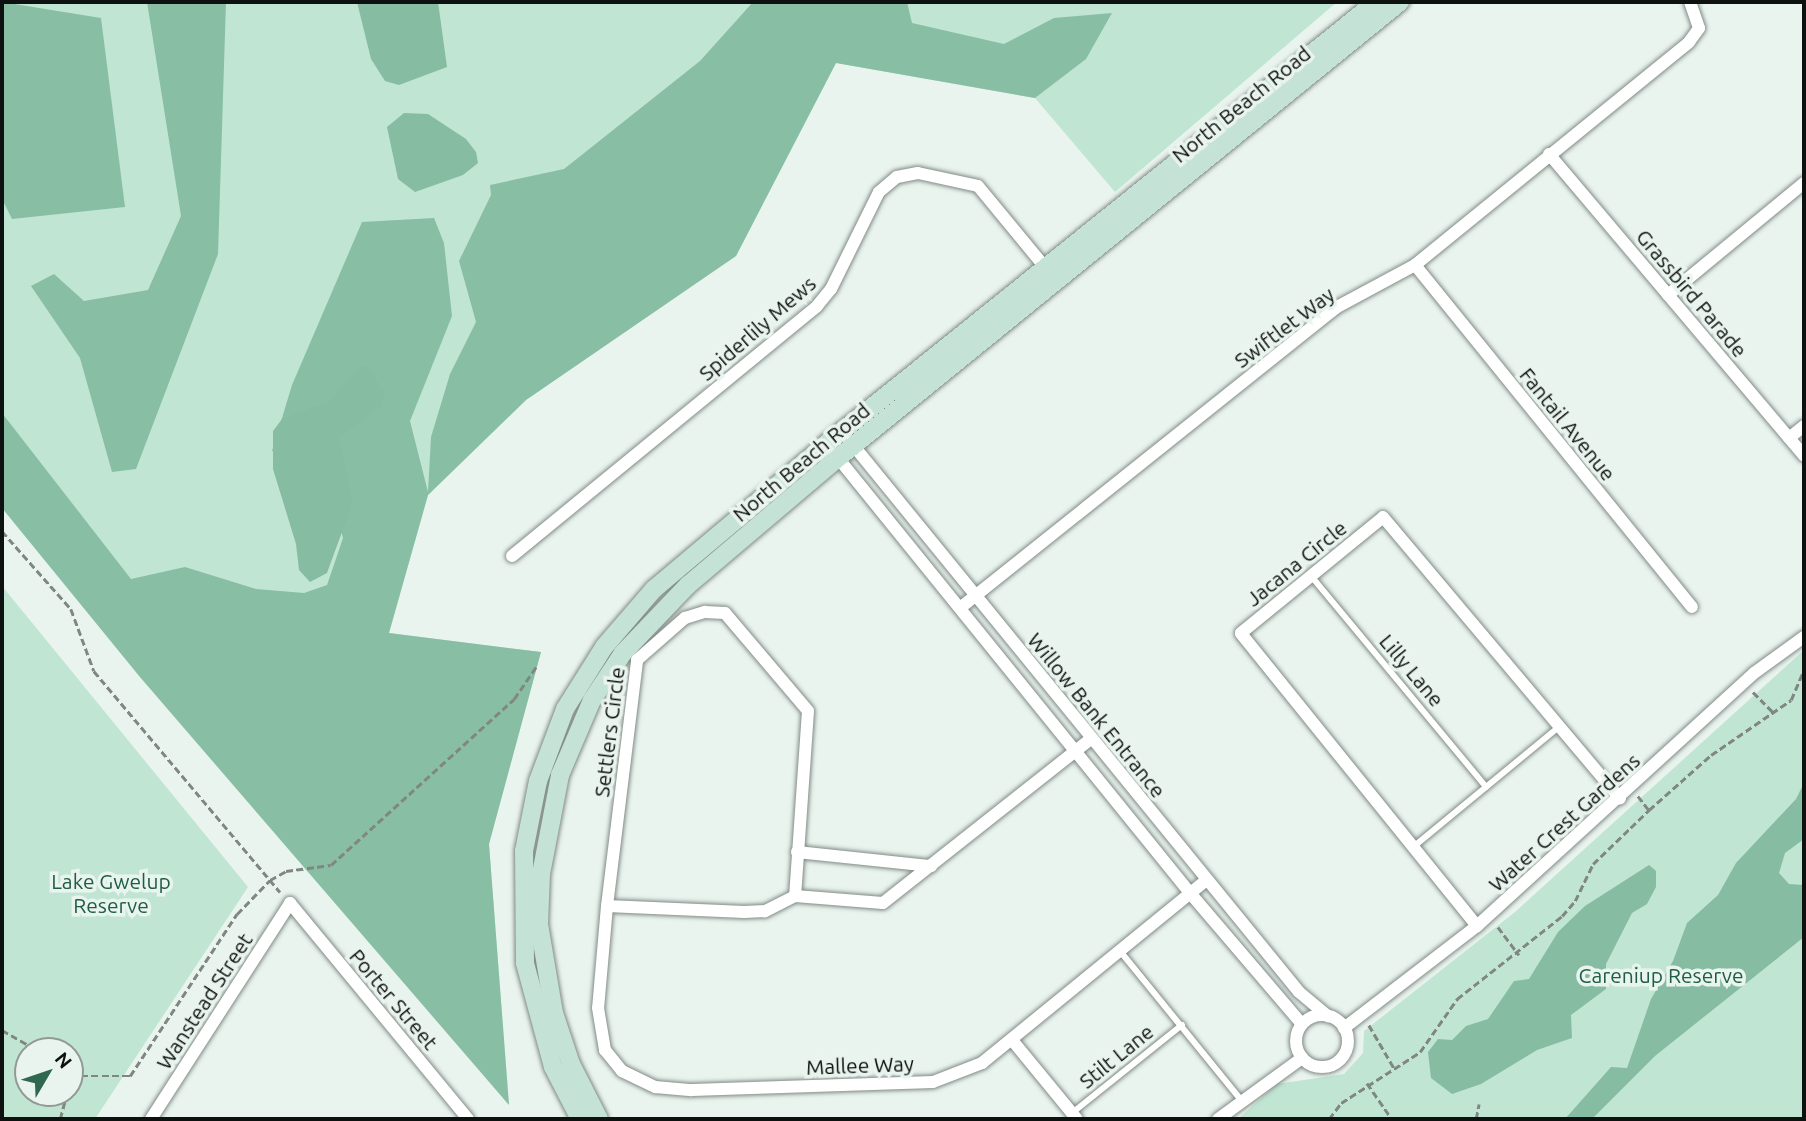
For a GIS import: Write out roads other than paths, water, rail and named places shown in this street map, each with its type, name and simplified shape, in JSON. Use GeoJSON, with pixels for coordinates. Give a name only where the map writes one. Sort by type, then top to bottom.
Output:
{"type":"FeatureCollection","features":[{"type":"Feature","properties":{"kind":"main road","name":"North Beach Road"},"geometry":{"type":"LineString","coordinates":[[599,1119],[562,1041],[542,953],[543,848],[560,775],[592,700],[641,632],[688,585],[838,458],[848,439],[1051,274],[1376,2]]}},
{"type":"Feature","properties":{"kind":"main road","name":"North Beach Road"},"geometry":{"type":"LineString","coordinates":[[1051,274],[1400,2]]}},
{"type":"Feature","properties":{"kind":"main road","name":"North Beach Road"},"geometry":{"type":"LineString","coordinates":[[580,1119],[549,1056],[525,964],[524,851],[538,781],[565,709],[632,611],[826,444],[848,439]]}},
{"type":"Feature","properties":{"kind":"street","name":"Swiftlet Way"},"geometry":{"type":"LineString","coordinates":[[960,608],[1337,307],[1415,265],[1689,41],[1699,28],[1690,2]]}},
{"type":"Feature","properties":{"kind":"street","name":"Grassbird Parade"},"geometry":{"type":"LineString","coordinates":[[1549,154],[1804,456]]}},
{"type":"Feature","properties":{"kind":"street","name":"Spiderlily Mews"},"geometry":{"type":"LineString","coordinates":[[512,556],[817,306],[831,289],[879,192],[897,177],[918,173],[978,186],[1051,274]]}},
{"type":"Feature","properties":{"kind":"street"},"geometry":{"type":"LineString","coordinates":[[1668,295],[1804,183]]}},
{"type":"Feature","properties":{"kind":"street","name":"Fantail Avenue"},"geometry":{"type":"LineString","coordinates":[[1415,265],[1692,607]]}},
{"type":"Feature","properties":{"kind":"street"},"geometry":{"type":"LineString","coordinates":[[1789,438],[1804,426]]}},
{"type":"Feature","properties":{"kind":"street","name":"Willow Bank Entrance"},"geometry":{"type":"LineString","coordinates":[[848,439],[1299,992],[1328,1016]]}},
{"type":"Feature","properties":{"kind":"street","name":"Willow Bank Entrance"},"geometry":{"type":"LineString","coordinates":[[826,444],[1190,893],[1302,1024]]}},
{"type":"Feature","properties":{"kind":"street","name":"Jacana Circle"},"geometry":{"type":"LineString","coordinates":[[1478,926],[1412,848],[1241,633],[1383,517],[1620,798]]}},
{"type":"Feature","properties":{"kind":"street","name":"Settlers Circle"},"geometry":{"type":"LineString","coordinates":[[607,906],[637,660],[685,618],[705,612],[725,613],[808,711],[796,896]]}},
{"type":"Feature","properties":{"kind":"street","name":"Water Crest Gardens"},"geometry":{"type":"LineString","coordinates":[[1344,1028],[1478,926],[1743,683],[1804,637]]}},
{"type":"Feature","properties":{"kind":"street"},"geometry":{"type":"LineString","coordinates":[[607,906],[744,912],[765,911],[796,896],[883,902],[1091,739]]}},
{"type":"Feature","properties":{"kind":"street"},"geometry":{"type":"LineString","coordinates":[[797,852],[930,866]]}},
{"type":"Feature","properties":{"kind":"street","name":"Mallee Way"},"geometry":{"type":"LineString","coordinates":[[607,906],[598,1008],[605,1050],[622,1071],[655,1087],[933,1082],[982,1063],[1206,880]]}},
{"type":"Feature","properties":{"kind":"street","name":"Wanstead Street"},"geometry":{"type":"LineString","coordinates":[[151,1119],[290,903]]}},
{"type":"Feature","properties":{"kind":"street","name":"Porter Street"},"geometry":{"type":"LineString","coordinates":[[290,903],[468,1119]]}},
{"type":"Feature","properties":{"kind":"street"},"geometry":{"type":"LineString","coordinates":[[1328,1016],[1344,1028],[1348,1045],[1340,1060],[1325,1068],[1302,1058],[1296,1041],[1302,1024],[1328,1016]]}},
{"type":"Feature","properties":{"kind":"street"},"geometry":{"type":"LineString","coordinates":[[1012,1040],[1075,1116]]}},
{"type":"Feature","properties":{"kind":"street"},"geometry":{"type":"LineString","coordinates":[[1218,1119],[1302,1058]]}},
{"type":"Feature","properties":{"kind":"lane","name":"Lilly Lane"},"geometry":{"type":"LineString","coordinates":[[1311,576],[1486,787]]}},
{"type":"Feature","properties":{"kind":"lane"},"geometry":{"type":"LineString","coordinates":[[1412,848],[1559,727]]}},
{"type":"Feature","properties":{"kind":"lane","name":"Stilt Lane"},"geometry":{"type":"LineString","coordinates":[[1119,951],[1241,1100]]}},
{"type":"Feature","properties":{"kind":"lane","name":"Stilt Lane"},"geometry":{"type":"LineString","coordinates":[[1075,1116],[1182,1026]]}},
{"type":"Feature","properties":{"kind":"park label","name":"Lake Gwelup Reserve"},"geometry":{"type":"Point","coordinates":[111,893]}},
{"type":"Feature","properties":{"kind":"park label","name":"Careniup Reserve"},"geometry":{"type":"Point","coordinates":[1661,975]}}]}
